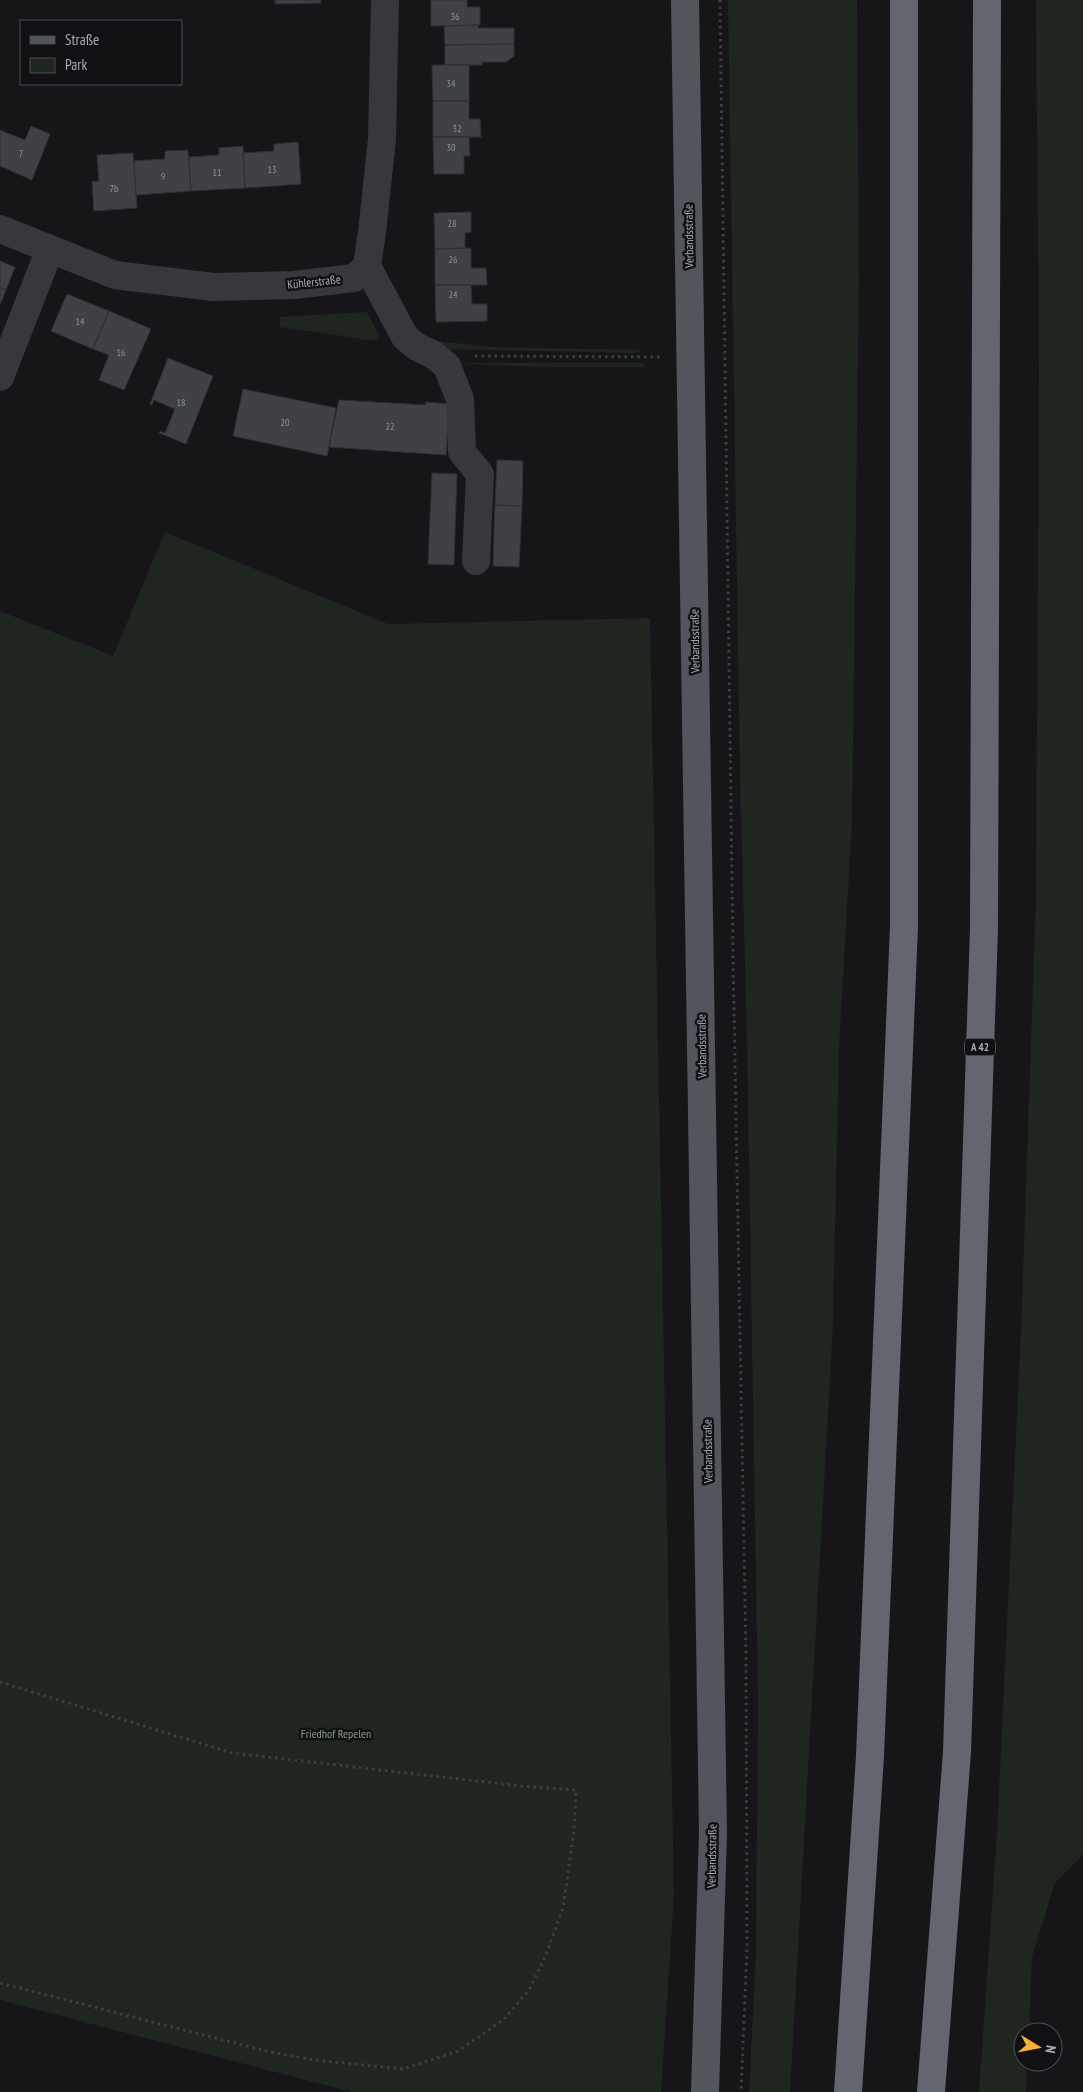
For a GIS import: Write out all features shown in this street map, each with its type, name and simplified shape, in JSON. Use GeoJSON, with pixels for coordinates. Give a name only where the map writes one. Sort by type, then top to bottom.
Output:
{"type":"FeatureCollection","features":[{"type":"Feature","properties":{"kind":"highway"},"geometry":{"type":"LineString","coordinates":[[848,2092],[870,1756],[904,926],[904,0]]}},
{"type":"Feature","properties":{"kind":"highway","name":"A 42"},"geometry":{"type":"LineString","coordinates":[[931,2092],[957,1752],[984,938],[987,0]]}},
{"type":"Feature","properties":{"kind":"main road","name":"Verbandsstraße"},"geometry":{"type":"LineString","coordinates":[[685,0],[713,1833],[705,2092]]}},
{"type":"Feature","properties":{"kind":"street"},"geometry":{"type":"LineString","coordinates":[[386,0],[382,139],[366,266],[405,337],[447,366],[454,382],[460,400],[462,452],[480,474],[476,560]]}},
{"type":"Feature","properties":{"kind":"street","name":"Kühlerstraße"},"geometry":{"type":"LineString","coordinates":[[0,229],[114,275],[213,287],[294,285],[354,278],[366,266]]}},
{"type":"Feature","properties":{"kind":"street"},"geometry":{"type":"LineString","coordinates":[[0,377],[50,249]]}},
{"type":"Feature","properties":{"kind":"path"},"geometry":{"type":"LineString","coordinates":[[720,0],[746,1667],[747,1946],[741,2092]]}},
{"type":"Feature","properties":{"kind":"path"},"geometry":{"type":"LineString","coordinates":[[434,356],[690,356]]}},
{"type":"Feature","properties":{"kind":"path"},"geometry":{"type":"LineString","coordinates":[[0,1682],[232,1753],[521,1786],[576,1790],[574,1831],[562,1908],[545,1957],[529,1990],[503,2020],[458,2051],[403,2069],[314,2060],[266,2051],[0,1984]]}},
{"type":"Feature","properties":{"kind":"green space"},"geometry":{"type":"Polygon","coordinates":[[[728,0],[857,0],[859,281],[852,823],[839,1046],[833,1324],[790,2092],[749,2092],[756,1953],[758,1700],[747,1041],[740,777],[728,0]]]}},
{"type":"Feature","properties":{"kind":"green space"},"geometry":{"type":"Polygon","coordinates":[[[1036,0],[1083,0],[1083,1855],[1055,1883],[1032,1957],[1029,2022],[1013,2022],[1013,2072],[1027,2072],[1026,2092],[979,2092],[997,1833],[1021,1331],[1036,898],[1039,373],[1036,0]]]}},
{"type":"Feature","properties":{"kind":"green space"},"geometry":{"type":"Polygon","coordinates":[[[367,312],[380,336],[376,341],[280,327],[279,317],[367,312]]]}},
{"type":"Feature","properties":{"kind":"green space"},"geometry":{"type":"Polygon","coordinates":[[[436,341],[492,347],[644,350],[634,353],[431,349],[436,341]]]}},
{"type":"Feature","properties":{"kind":"green space"},"geometry":{"type":"Polygon","coordinates":[[[455,363],[644,363],[644,367],[550,367],[455,363]]]}},
{"type":"Feature","properties":{"kind":"green space","name":"Friedhof Repelen"},"geometry":{"type":"Polygon","coordinates":[[[165,532],[388,624],[650,618],[674,1895],[661,2092],[352,2092],[0,2000],[0,611],[113,656],[165,532]]]}},
{"type":"Feature","properties":{"kind":"building"},"geometry":{"type":"Polygon","coordinates":[[[275,0],[321,0],[321,3],[275,4],[275,0]]]}},
{"type":"Feature","properties":{"kind":"building"},"geometry":{"type":"Polygon","coordinates":[[[431,0],[467,0],[467,7],[480,7],[480,25],[431,26],[431,0]]]}},
{"type":"Feature","properties":{"kind":"building"},"geometry":{"type":"Polygon","coordinates":[[[478,25],[478,28],[514,28],[514,44],[445,45],[444,26],[478,25]]]}},
{"type":"Feature","properties":{"kind":"building"},"geometry":{"type":"Polygon","coordinates":[[[514,44],[514,56],[506,62],[482,62],[482,65],[445,65],[445,45],[514,44]]]}},
{"type":"Feature","properties":{"kind":"building"},"geometry":{"type":"Polygon","coordinates":[[[432,65],[469,65],[469,101],[433,101],[432,65]]]}},
{"type":"Feature","properties":{"kind":"building"},"geometry":{"type":"Polygon","coordinates":[[[433,101],[469,101],[469,119],[480,119],[481,137],[433,137],[433,101]]]}},
{"type":"Feature","properties":{"kind":"building"},"geometry":{"type":"Polygon","coordinates":[[[31,126],[50,134],[32,180],[0,166],[0,130],[25,140],[31,126]]]}},
{"type":"Feature","properties":{"kind":"building"},"geometry":{"type":"Polygon","coordinates":[[[433,137],[469,137],[470,156],[464,156],[464,174],[434,174],[433,137]]]}},
{"type":"Feature","properties":{"kind":"building"},"geometry":{"type":"Polygon","coordinates":[[[298,142],[301,184],[245,188],[243,153],[274,151],[274,144],[298,142]]]}},
{"type":"Feature","properties":{"kind":"building"},"geometry":{"type":"Polygon","coordinates":[[[243,146],[245,188],[191,191],[189,157],[219,155],[219,148],[243,146]]]}},
{"type":"Feature","properties":{"kind":"building"},"geometry":{"type":"Polygon","coordinates":[[[188,150],[191,191],[136,195],[134,161],[165,159],[165,151],[188,150]]]}},
{"type":"Feature","properties":{"kind":"building"},"geometry":{"type":"Polygon","coordinates":[[[133,153],[137,208],[94,211],[92,182],[99,181],[97,155],[133,153]]]}},
{"type":"Feature","properties":{"kind":"building"},"geometry":{"type":"Polygon","coordinates":[[[471,212],[471,232],[465,233],[465,248],[435,249],[434,213],[471,212]]]}},
{"type":"Feature","properties":{"kind":"building"},"geometry":{"type":"Polygon","coordinates":[[[471,248],[471,268],[486,268],[487,285],[435,285],[435,249],[471,248]]]}},
{"type":"Feature","properties":{"kind":"building"},"geometry":{"type":"Polygon","coordinates":[[[0,261],[15,267],[6,290],[0,287],[0,261]]]}},
{"type":"Feature","properties":{"kind":"building"},"geometry":{"type":"Polygon","coordinates":[[[435,285],[471,285],[472,304],[487,304],[487,321],[436,322],[435,285]]]}},
{"type":"Feature","properties":{"kind":"building"},"geometry":{"type":"Polygon","coordinates":[[[0,287],[6,290],[0,305],[0,287]]]}},
{"type":"Feature","properties":{"kind":"building"},"geometry":{"type":"Polygon","coordinates":[[[67,294],[109,311],[93,349],[51,331],[67,294]]]}},
{"type":"Feature","properties":{"kind":"building"},"geometry":{"type":"Polygon","coordinates":[[[109,311],[151,329],[124,390],[99,380],[109,355],[93,349],[109,311]]]}},
{"type":"Feature","properties":{"kind":"building"},"geometry":{"type":"Polygon","coordinates":[[[168,358],[213,376],[186,444],[159,433],[160,431],[165,433],[175,409],[154,400],[152,405],[150,404],[168,358]]]}},
{"type":"Feature","properties":{"kind":"building"},"geometry":{"type":"Polygon","coordinates":[[[243,389],[336,408],[327,456],[233,436],[243,389]]]}},
{"type":"Feature","properties":{"kind":"building"},"geometry":{"type":"Polygon","coordinates":[[[339,400],[426,405],[426,402],[449,404],[446,455],[329,447],[339,400]]]}},
{"type":"Feature","properties":{"kind":"building"},"geometry":{"type":"Polygon","coordinates":[[[497,460],[523,461],[522,506],[495,505],[497,460]]]}},
{"type":"Feature","properties":{"kind":"building"},"geometry":{"type":"Polygon","coordinates":[[[432,473],[457,474],[454,565],[428,564],[432,473]]]}},
{"type":"Feature","properties":{"kind":"building"},"geometry":{"type":"Polygon","coordinates":[[[495,505],[522,506],[519,567],[493,566],[495,505]]]}}]}
